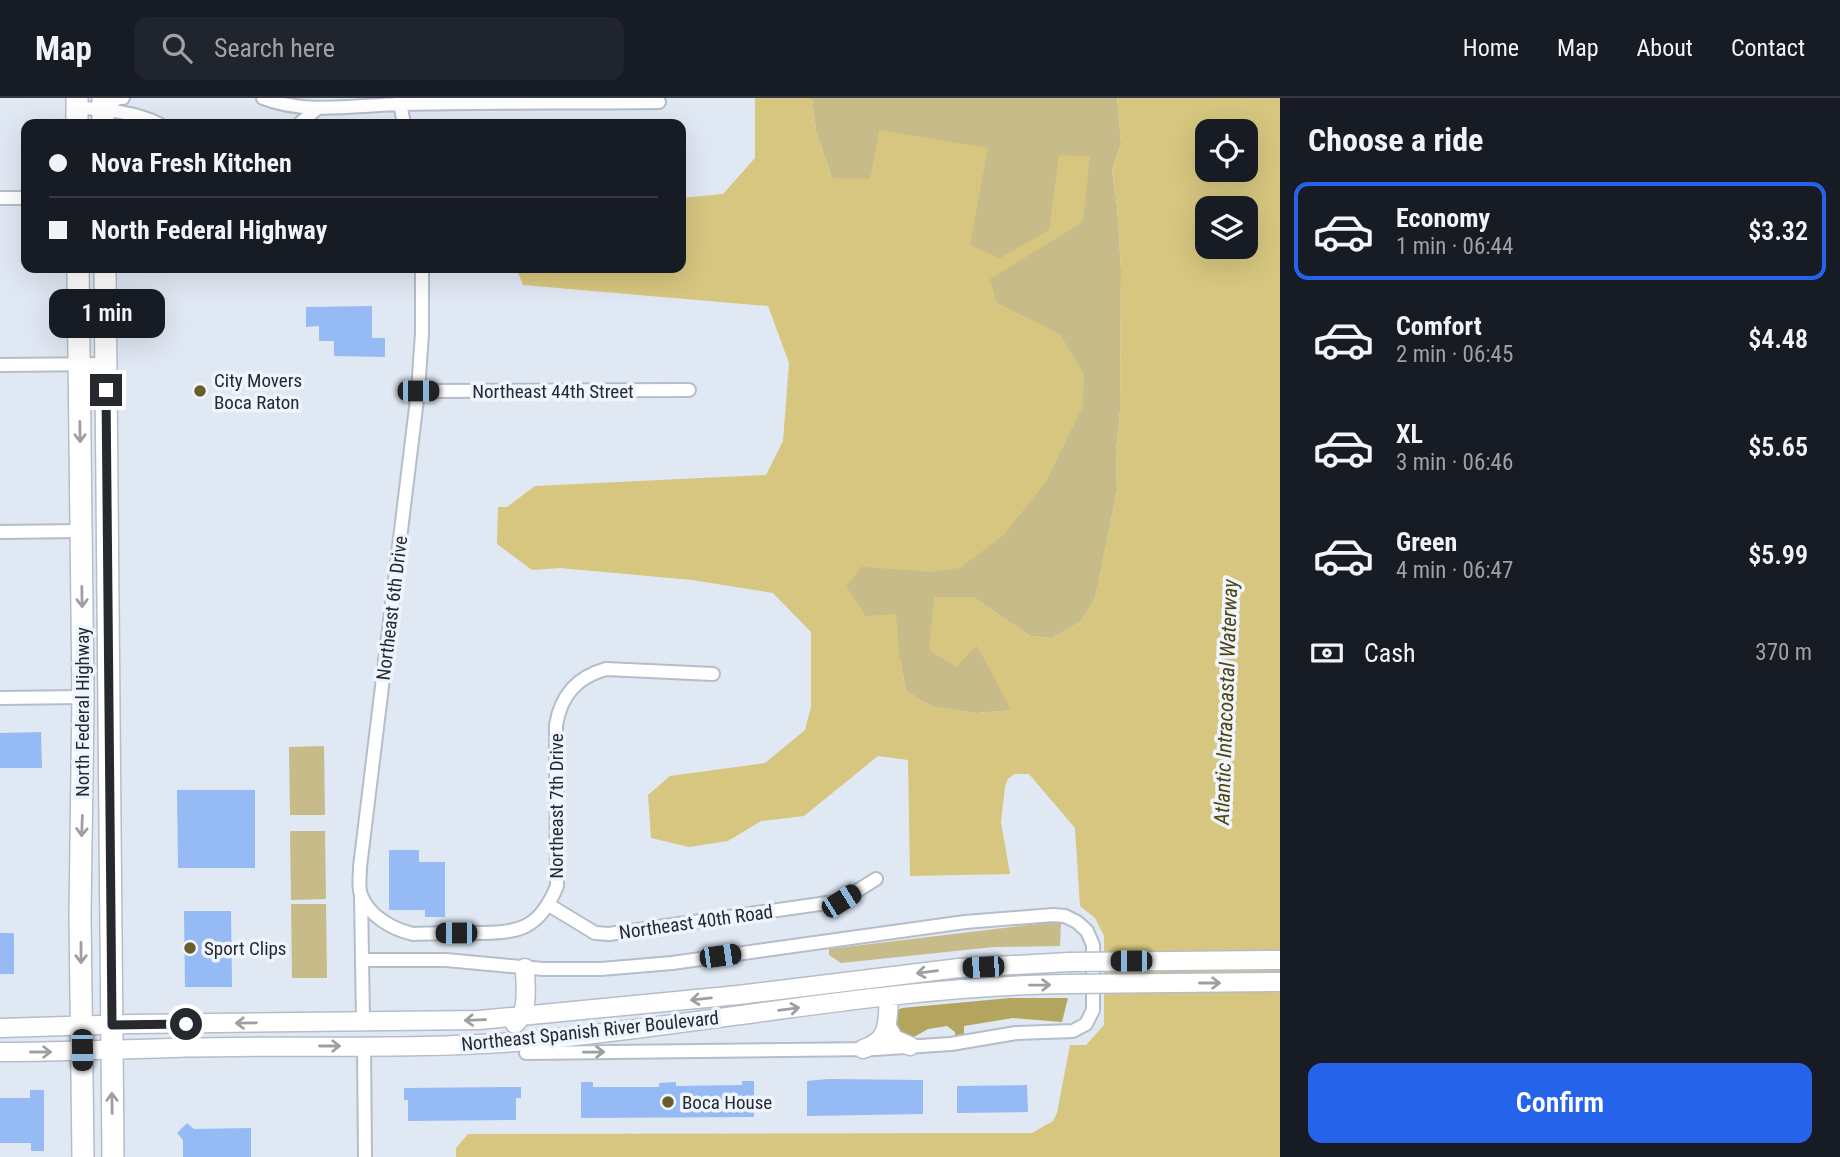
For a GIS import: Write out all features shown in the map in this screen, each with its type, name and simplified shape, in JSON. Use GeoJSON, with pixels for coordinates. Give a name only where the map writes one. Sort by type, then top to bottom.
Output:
{"type":"FeatureCollection","features":[{"type":"Feature","properties":{"kind":"main road","name":"North Federal Highway"},"geometry":{"type":"LineString","coordinates":[[78,273],[83,650],[83,1157]]}},
{"type":"Feature","properties":{"kind":"main road","name":"North Federal Highway"},"geometry":{"type":"LineString","coordinates":[[105,273],[113,1157]]}},
{"type":"Feature","properties":{"kind":"main road"},"geometry":{"type":"LineString","coordinates":[[83,650],[92,680],[97,689],[109,698]]}},
{"type":"Feature","properties":{"kind":"main road"},"geometry":{"type":"LineString","coordinates":[[83,697],[94,706],[109,744]]}},
{"type":"Feature","properties":{"kind":"main road","name":"Northeast Spanish River Boulevard"},"geometry":{"type":"LineString","coordinates":[[0,1028],[480,1020],[738,995],[958,968],[1069,962],[1280,960]]}},
{"type":"Feature","properties":{"kind":"main road"},"geometry":{"type":"LineString","coordinates":[[436,1045],[499,1033],[512,1027],[522,1017],[525,1004],[525,968]]}},
{"type":"Feature","properties":{"kind":"main road","name":"Northeast Spanish River Boulevard"},"geometry":{"type":"LineString","coordinates":[[0,1052],[436,1045],[526,1047],[979,987],[1280,982]]}},
{"type":"Feature","properties":{"kind":"main road"},"geometry":{"type":"LineString","coordinates":[[863,1049],[880,1041],[887,1027],[889,997]]}},
{"type":"Feature","properties":{"kind":"main road"},"geometry":{"type":"LineString","coordinates":[[526,1047],[531,1034],[544,1026],[634,1004]]}},
{"type":"Feature","properties":{"kind":"main road"},"geometry":{"type":"LineString","coordinates":[[887,1027],[894,1038],[910,1046]]}},
{"type":"Feature","properties":{"kind":"street"},"geometry":{"type":"LineString","coordinates":[[103,110],[118,98],[123,98]]}},
{"type":"Feature","properties":{"kind":"street"},"geometry":{"type":"LineString","coordinates":[[263,98],[318,108],[399,101],[659,102]]}},
{"type":"Feature","properties":{"kind":"street"},"geometry":{"type":"LineString","coordinates":[[399,101],[403,119]]}},
{"type":"Feature","properties":{"kind":"street"},"geometry":{"type":"LineString","coordinates":[[305,119],[318,108]]}},
{"type":"Feature","properties":{"kind":"street"},"geometry":{"type":"LineString","coordinates":[[77,110],[103,110],[148,119]]}},
{"type":"Feature","properties":{"kind":"street"},"geometry":{"type":"LineString","coordinates":[[0,198],[21,198]]}},
{"type":"Feature","properties":{"kind":"street","name":"Northeast 6th Drive"},"geometry":{"type":"LineString","coordinates":[[363,1021],[360,867],[418,391],[422,273]]}},
{"type":"Feature","properties":{"kind":"street"},"geometry":{"type":"LineString","coordinates":[[0,365],[106,364]]}},
{"type":"Feature","properties":{"kind":"street","name":"Northeast 44th Street"},"geometry":{"type":"LineString","coordinates":[[418,391],[689,390]]}},
{"type":"Feature","properties":{"kind":"street"},"geometry":{"type":"LineString","coordinates":[[0,532],[81,531]]}},
{"type":"Feature","properties":{"kind":"street","name":"Northeast 7th Drive"},"geometry":{"type":"LineString","coordinates":[[549,905],[557,886],[558,873],[556,725],[559,712],[571,688],[581,679],[606,669],[713,674]]}},
{"type":"Feature","properties":{"kind":"street"},"geometry":{"type":"LineString","coordinates":[[0,698],[83,697]]}},
{"type":"Feature","properties":{"kind":"street","name":"Northeast 40th Road"},"geometry":{"type":"LineString","coordinates":[[549,905],[595,933],[609,934],[841,901],[876,879]]}},
{"type":"Feature","properties":{"kind":"street"},"geometry":{"type":"LineString","coordinates":[[361,894],[372,912],[400,931],[413,934],[512,931],[536,919],[549,905]]}},
{"type":"Feature","properties":{"kind":"street","name":"Northeast Spanish River Boulevard"},"geometry":{"type":"LineString","coordinates":[[362,960],[446,960],[578,970],[646,966],[1034,915],[1065,916],[1077,922],[1087,931],[1093,946],[1091,1015],[1082,1027],[1068,1031],[1016,1033],[951,1044],[863,1049],[526,1047]]}},
{"type":"Feature","properties":{"kind":"street"},"geometry":{"type":"LineString","coordinates":[[364,1046],[365,1157]]}},
{"type":"Feature","properties":{"kind":"shaded area"},"geometry":{"type":"Polygon","coordinates":[[[812,98],[1117,98],[1121,143],[1112,171],[1121,269],[1117,491],[1095,598],[1080,622],[1052,638],[1030,636],[973,597],[934,597],[977,645],[1012,710],[977,713],[933,707],[906,691],[900,660],[846,587],[832,178],[816,132],[812,98]]]}},
{"type":"Feature","properties":{"kind":"shaded area"},"geometry":{"type":"Polygon","coordinates":[[[324,746],[325,815],[290,815],[289,747],[324,746]]]}},
{"type":"Feature","properties":{"kind":"shaded area"},"geometry":{"type":"Polygon","coordinates":[[[290,831],[325,831],[326,899],[291,900],[290,831]]]}},
{"type":"Feature","properties":{"kind":"shaded area"},"geometry":{"type":"Polygon","coordinates":[[[291,904],[326,904],[327,978],[292,978],[291,904]]]}},
{"type":"Feature","properties":{"kind":"shaded area"},"geometry":{"type":"Polygon","coordinates":[[[1061,923],[1060,946],[994,947],[841,963],[829,955],[829,949],[1061,923]]]}},
{"type":"Feature","properties":{"kind":"shaded area"},"geometry":{"type":"Polygon","coordinates":[[[1010,998],[1068,998],[1062,1022],[1013,1018],[964,1026],[964,1035],[955,1036],[955,1032],[947,1026],[928,1029],[912,1038],[896,1029],[895,1011],[902,1008],[1010,998]]]}},
{"type":"Feature","properties":{"kind":"water","name":"Atlantic Intracoastal Waterway"},"geometry":{"type":"Polygon","coordinates":[[[755,98],[812,98],[816,132],[832,178],[870,179],[879,130],[988,148],[970,245],[1000,258],[1049,230],[1059,155],[1090,156],[1083,222],[990,279],[997,303],[1060,334],[1084,374],[1083,406],[1047,480],[1004,535],[960,568],[934,572],[861,567],[846,587],[865,616],[896,614],[906,691],[933,707],[977,713],[1011,710],[977,645],[956,667],[929,650],[934,597],[973,597],[1030,636],[1052,638],[1080,622],[1095,597],[1117,491],[1121,269],[1112,171],[1121,143],[1117,98],[1280,98],[1280,1157],[456,1157],[456,1148],[468,1134],[1032,1133],[1053,1121],[1057,1113],[1070,1045],[1086,1045],[1104,1025],[1104,936],[1095,918],[1080,906],[1075,828],[1029,774],[1014,774],[1005,787],[1001,822],[1010,874],[910,876],[908,760],[878,756],[804,816],[761,821],[728,841],[689,847],[651,838],[648,795],[670,776],[765,763],[805,730],[811,707],[811,632],[773,593],[692,580],[560,568],[532,570],[497,544],[498,507],[507,507],[535,486],[766,475],[783,441],[789,363],[768,306],[523,285],[518,273],[686,273],[686,198],[723,194],[755,158],[755,98]]]}},
{"type":"Feature","properties":{"kind":"building"},"geometry":{"type":"Polygon","coordinates":[[[372,306],[372,338],[385,338],[385,357],[334,356],[334,341],[319,341],[319,326],[306,327],[306,307],[372,306]]]}},
{"type":"Feature","properties":{"kind":"building"},"geometry":{"type":"Polygon","coordinates":[[[41,732],[42,768],[0,768],[0,733],[41,732]]]}},
{"type":"Feature","properties":{"kind":"building"},"geometry":{"type":"Polygon","coordinates":[[[177,790],[255,790],[255,868],[178,868],[177,790]]]}},
{"type":"Feature","properties":{"kind":"building"},"geometry":{"type":"Polygon","coordinates":[[[389,850],[419,850],[419,862],[445,862],[445,917],[425,917],[425,910],[389,910],[389,850]]]}},
{"type":"Feature","properties":{"kind":"building"},"geometry":{"type":"Polygon","coordinates":[[[184,911],[231,911],[232,987],[185,987],[184,911]]]}},
{"type":"Feature","properties":{"kind":"building"},"geometry":{"type":"Polygon","coordinates":[[[0,933],[14,933],[14,974],[0,974],[0,933]]]}},
{"type":"Feature","properties":{"kind":"building"},"geometry":{"type":"Polygon","coordinates":[[[923,1080],[923,1114],[807,1116],[807,1081],[923,1080]]]}},
{"type":"Feature","properties":{"kind":"building","name":"Boca House"},"geometry":{"type":"Polygon","coordinates":[[[742,1081],[754,1081],[754,1117],[581,1118],[581,1082],[593,1082],[593,1087],[659,1087],[659,1083],[676,1082],[676,1086],[742,1085],[742,1081]]]}},
{"type":"Feature","properties":{"kind":"building"},"geometry":{"type":"Polygon","coordinates":[[[1027,1085],[1028,1112],[957,1113],[957,1086],[1027,1085]]]}},
{"type":"Feature","properties":{"kind":"building"},"geometry":{"type":"Polygon","coordinates":[[[521,1087],[521,1098],[516,1098],[516,1120],[408,1121],[408,1100],[404,1100],[404,1088],[521,1087]]]}},
{"type":"Feature","properties":{"kind":"building"},"geometry":{"type":"Polygon","coordinates":[[[30,1090],[44,1090],[44,1151],[31,1151],[31,1143],[0,1143],[0,1098],[30,1098],[30,1090]]]}},
{"type":"Feature","properties":{"kind":"building"},"geometry":{"type":"Polygon","coordinates":[[[187,1123],[194,1129],[251,1128],[251,1157],[183,1157],[183,1140],[177,1133],[187,1123]]]}},
{"type":"Feature","properties":{"kind":"place","name":"City Movers Boca Raton"},"geometry":{"type":"Point","coordinates":[200,391]}},
{"type":"Feature","properties":{"kind":"place","name":"Sport Clips"},"geometry":{"type":"Point","coordinates":[190,948]}},
{"type":"Feature","properties":{"kind":"place","name":"Boca House"},"geometry":{"type":"Point","coordinates":[668,1102]}},
{"type":"Feature","properties":{"kind":"route"},"geometry":{"type":"LineString","coordinates":[[106,390],[112,1025],[186,1024]]}}]}
